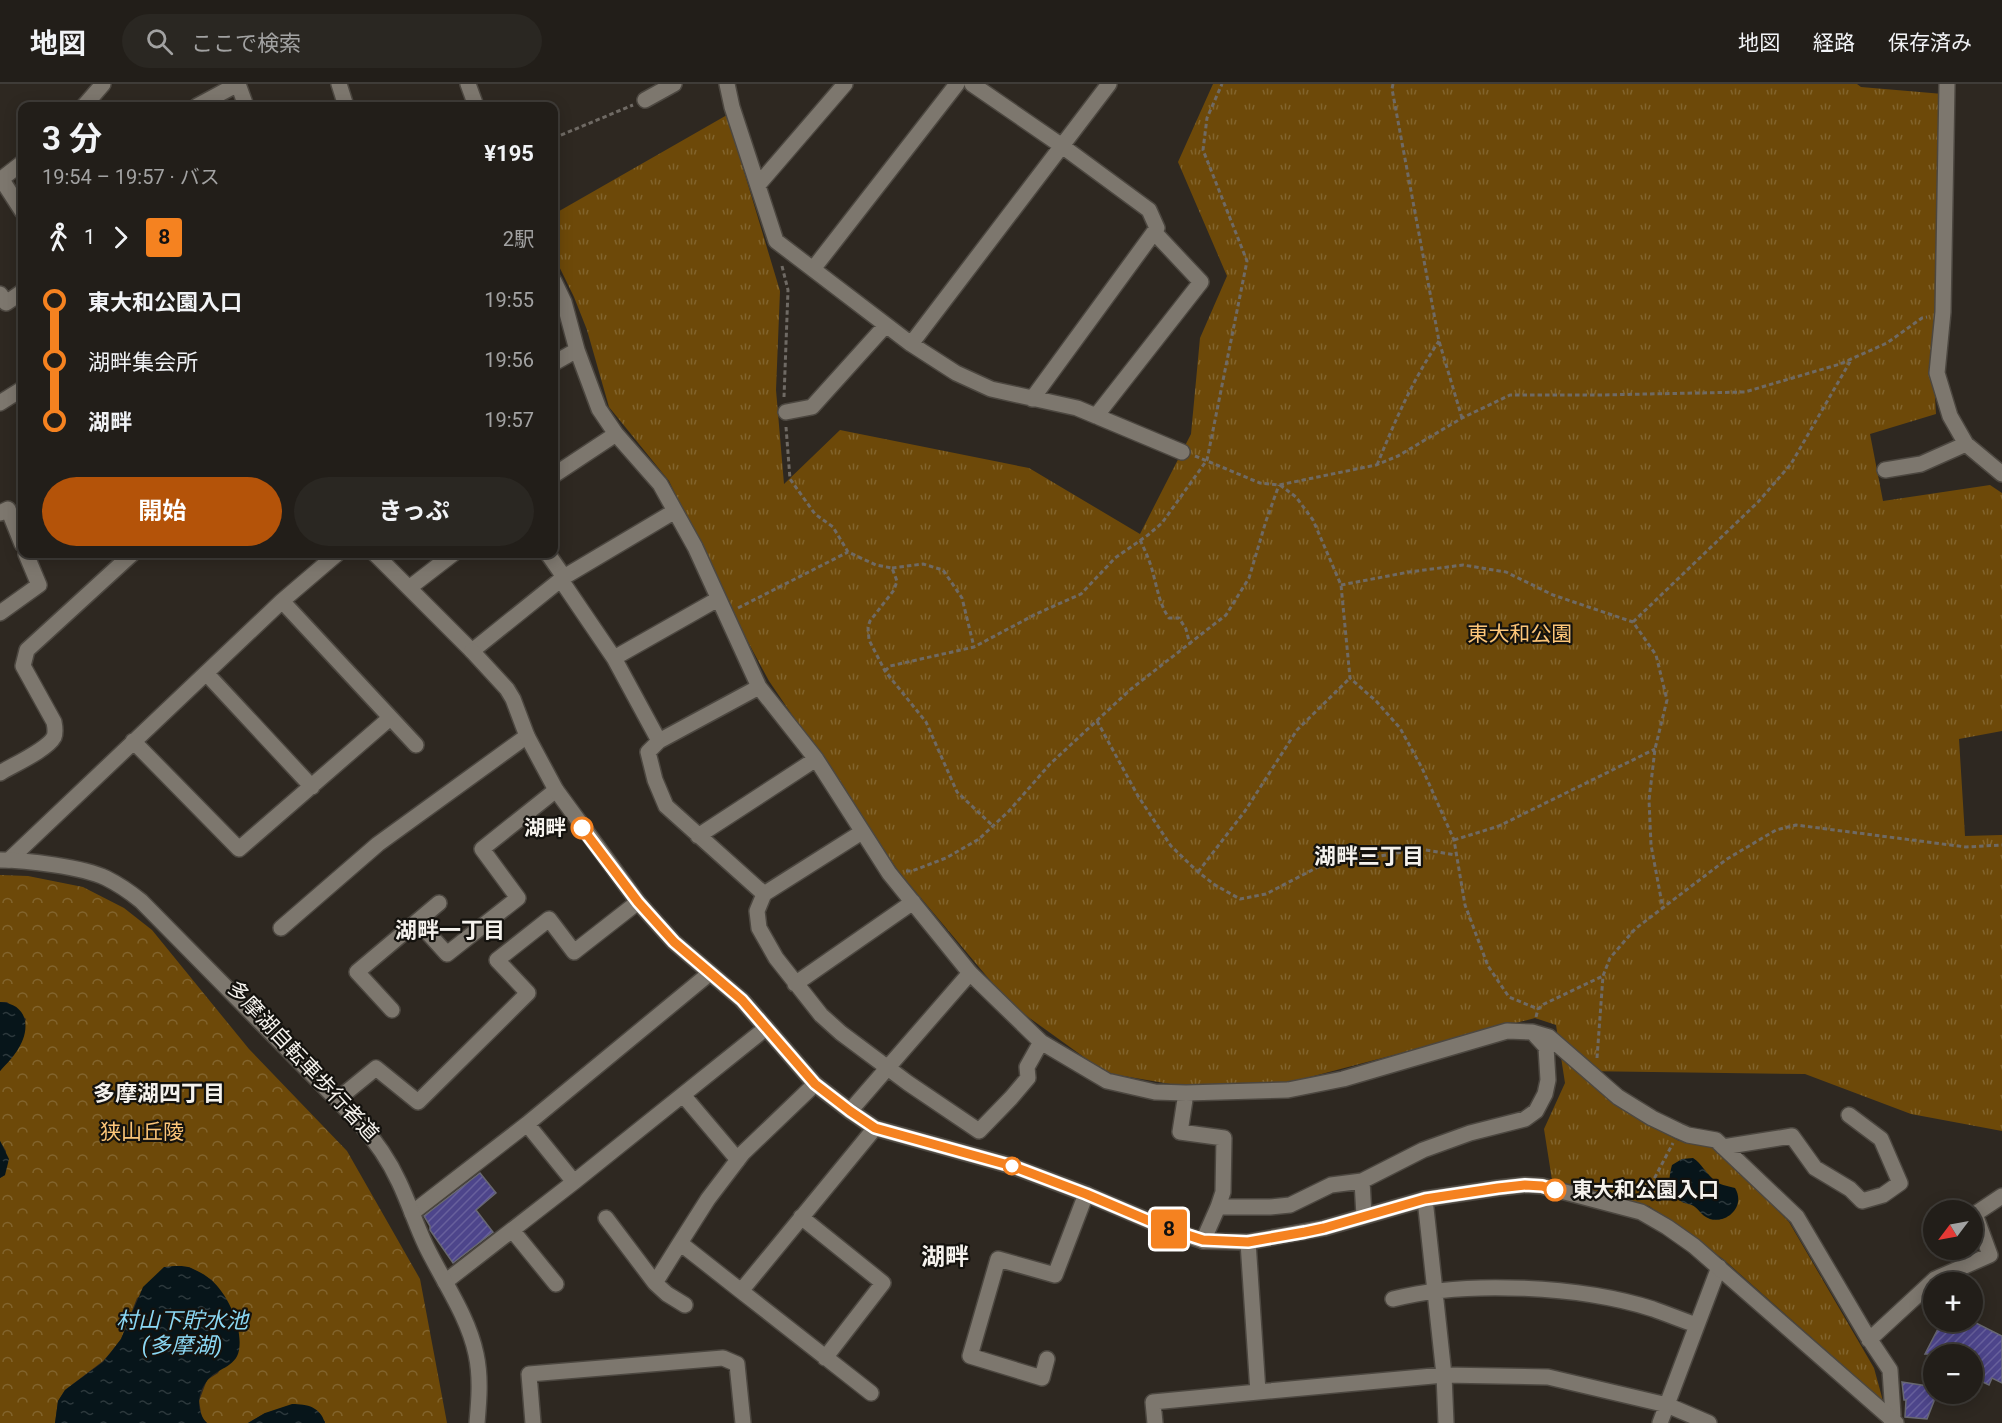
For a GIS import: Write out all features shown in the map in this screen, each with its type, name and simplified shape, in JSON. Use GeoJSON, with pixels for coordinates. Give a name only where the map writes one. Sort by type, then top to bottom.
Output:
{"type":"FeatureCollection","features":[{"type":"Feature","properties":{"kind":"street"},"geometry":{"type":"LineString","coordinates":[[87,102],[103,84]]}},
{"type":"Feature","properties":{"kind":"street"},"geometry":{"type":"LineString","coordinates":[[204,102],[238,84],[245,102]]}},
{"type":"Feature","properties":{"kind":"street"},"geometry":{"type":"LineString","coordinates":[[339,84],[345,102]]}},
{"type":"Feature","properties":{"kind":"street"},"geometry":{"type":"LineString","coordinates":[[468,84],[475,102]]}},
{"type":"Feature","properties":{"kind":"street"},"geometry":{"type":"LineString","coordinates":[[645,100],[674,84]]}},
{"type":"Feature","properties":{"kind":"street"},"geometry":{"type":"LineString","coordinates":[[728,84],[732,107],[776,241],[910,344],[956,373],[991,389],[1077,408],[1182,452]]}},
{"type":"Feature","properties":{"kind":"street"},"geometry":{"type":"LineString","coordinates":[[758,186],[845,84]]}},
{"type":"Feature","properties":{"kind":"street"},"geometry":{"type":"LineString","coordinates":[[813,269],[957,84]]}},
{"type":"Feature","properties":{"kind":"street"},"geometry":{"type":"LineString","coordinates":[[972,84],[1149,210],[1157,228],[1032,399]]}},
{"type":"Feature","properties":{"kind":"street"},"geometry":{"type":"LineString","coordinates":[[910,344],[1109,84]]}},
{"type":"Feature","properties":{"kind":"street"},"geometry":{"type":"LineString","coordinates":[[1947,84],[1943,312],[1937,374],[1950,416],[1966,444],[2002,474]]}},
{"type":"Feature","properties":{"kind":"street"},"geometry":{"type":"LineString","coordinates":[[18,166],[1,180],[18,205]]}},
{"type":"Feature","properties":{"kind":"street"},"geometry":{"type":"LineString","coordinates":[[1096,416],[1201,282],[1154,232]]}},
{"type":"Feature","properties":{"kind":"street"},"geometry":{"type":"LineString","coordinates":[[558,289],[599,409],[616,434],[660,484],[695,547],[759,687],[816,759],[862,832],[913,902],[970,972],[1041,1042],[1107,1081],[1155,1092],[1186,1093],[1287,1090],[1354,1076],[1507,1031],[1532,1032],[1549,1037],[1618,1097],[1652,1118],[1688,1135],[1716,1140],[1797,1217],[1869,1340],[1890,1370],[1894,1422]]}},
{"type":"Feature","properties":{"kind":"street"},"geometry":{"type":"LineString","coordinates":[[0,294],[6,303],[18,295]]}},
{"type":"Feature","properties":{"kind":"street"},"geometry":{"type":"LineString","coordinates":[[786,412],[812,407],[886,325]]}},
{"type":"Feature","properties":{"kind":"street"},"geometry":{"type":"LineString","coordinates":[[558,361],[577,350]]}},
{"type":"Feature","properties":{"kind":"street"},"geometry":{"type":"LineString","coordinates":[[0,403],[18,392]]}},
{"type":"Feature","properties":{"kind":"street"},"geometry":{"type":"LineString","coordinates":[[558,472],[616,434]]}},
{"type":"Feature","properties":{"kind":"street"},"geometry":{"type":"LineString","coordinates":[[1885,470],[1921,464],[1966,444]]}},
{"type":"Feature","properties":{"kind":"street"},"geometry":{"type":"LineString","coordinates":[[0,513],[8,509],[18,534]]}},
{"type":"Feature","properties":{"kind":"street"},"geometry":{"type":"LineString","coordinates":[[472,651],[563,579],[675,511]]}},
{"type":"Feature","properties":{"kind":"street"},"geometry":{"type":"LineString","coordinates":[[0,613],[39,585],[28,558]]}},
{"type":"Feature","properties":{"kind":"street"},"geometry":{"type":"LineString","coordinates":[[0,773],[44,747],[53,739],[55,732],[54,722],[23,666],[27,650],[128,558]]}},
{"type":"Feature","properties":{"kind":"street"},"geometry":{"type":"LineString","coordinates":[[4,860],[282,601],[332,558]]}},
{"type":"Feature","properties":{"kind":"street"},"geometry":{"type":"LineString","coordinates":[[379,558],[507,689],[527,736],[556,790],[638,902],[674,942],[742,1000],[815,1084],[875,1128],[1012,1166],[1166,1228],[1203,1240],[1248,1242],[1324,1228],[1425,1199],[1525,1185],[1542,1186],[1641,1212],[1694,1246],[1894,1422]]}},
{"type":"Feature","properties":{"kind":"street"},"geometry":{"type":"LineString","coordinates":[[409,588],[448,558]]}},
{"type":"Feature","properties":{"kind":"street"},"geometry":{"type":"LineString","coordinates":[[550,558],[614,658],[659,741]]}},
{"type":"Feature","properties":{"kind":"street"},"geometry":{"type":"LineString","coordinates":[[614,658],[718,599]]}},
{"type":"Feature","properties":{"kind":"street"},"geometry":{"type":"LineString","coordinates":[[282,601],[416,745]]}},
{"type":"Feature","properties":{"kind":"street"},"geometry":{"type":"LineString","coordinates":[[206,673],[312,787]]}},
{"type":"Feature","properties":{"kind":"street"},"geometry":{"type":"LineString","coordinates":[[759,687],[659,741],[648,752],[655,780],[666,806],[764,894]]}},
{"type":"Feature","properties":{"kind":"street"},"geometry":{"type":"LineString","coordinates":[[133,741],[239,849],[390,718]]}},
{"type":"Feature","properties":{"kind":"street"},"geometry":{"type":"LineString","coordinates":[[281,928],[378,844],[527,736]]}},
{"type":"Feature","properties":{"kind":"street"},"geometry":{"type":"LineString","coordinates":[[698,836],[816,759]]}},
{"type":"Feature","properties":{"kind":"street"},"geometry":{"type":"LineString","coordinates":[[418,922],[447,954],[518,898],[482,849],[556,790]]}},
{"type":"Feature","properties":{"kind":"street"},"geometry":{"type":"LineString","coordinates":[[862,832],[764,894],[758,911],[759,927],[776,958],[821,1015],[841,1033],[908,1083],[980,1131],[1028,1078],[1027,1067],[1041,1042]]}},
{"type":"Feature","properties":{"kind":"street"},"geometry":{"type":"LineString","coordinates":[[4,860],[90,872],[104,877],[129,892],[141,901],[358,1121],[398,1181],[411,1213],[467,1326],[476,1355],[480,1386],[477,1423]]}},
{"type":"Feature","properties":{"kind":"street"},"geometry":{"type":"LineString","coordinates":[[338,1099],[376,1068],[418,1102],[528,993],[497,960],[549,919],[574,952],[638,902]]}},
{"type":"Feature","properties":{"kind":"street"},"geometry":{"type":"LineString","coordinates":[[795,984],[913,902]]}},
{"type":"Feature","properties":{"kind":"street"},"geometry":{"type":"LineString","coordinates":[[392,1010],[357,972],[439,903]]}},
{"type":"Feature","properties":{"kind":"street"},"geometry":{"type":"LineString","coordinates":[[850,1111],[970,972]]}},
{"type":"Feature","properties":{"kind":"street"},"geometry":{"type":"LineString","coordinates":[[411,1213],[527,1124],[710,973]]}},
{"type":"Feature","properties":{"kind":"street"},"geometry":{"type":"LineString","coordinates":[[445,1282],[766,1028]]}},
{"type":"Feature","properties":{"kind":"street"},"geometry":{"type":"LineString","coordinates":[[1218,1207],[1290,1205],[1331,1185],[1362,1181],[1423,1149],[1470,1133],[1525,1119],[1536,1111],[1541,1103],[1548,1080],[1546,1047],[1532,1032]]}},
{"type":"Feature","properties":{"kind":"street"},"geometry":{"type":"LineString","coordinates":[[655,1283],[708,1199],[743,1153],[815,1084]]}},
{"type":"Feature","properties":{"kind":"street"},"geometry":{"type":"LineString","coordinates":[[1186,1093],[1180,1132],[1224,1138],[1223,1192],[1203,1240]]}},
{"type":"Feature","properties":{"kind":"street"},"geometry":{"type":"LineString","coordinates":[[683,1095],[738,1160]]}},
{"type":"Feature","properties":{"kind":"street"},"geometry":{"type":"LineString","coordinates":[[1723,1147],[1792,1136],[1815,1168],[1850,1189],[1862,1201],[1883,1195],[1900,1184],[1881,1139],[1850,1115]]}},
{"type":"Feature","properties":{"kind":"street"},"geometry":{"type":"LineString","coordinates":[[527,1124],[574,1182]]}},
{"type":"Feature","properties":{"kind":"street"},"geometry":{"type":"LineString","coordinates":[[741,1291],[875,1128]]}},
{"type":"Feature","properties":{"kind":"street"},"geometry":{"type":"LineString","coordinates":[[1362,1181],[1364,1216]]}},
{"type":"Feature","properties":{"kind":"street"},"geometry":{"type":"LineString","coordinates":[[1047,1359],[1042,1378],[970,1356],[998,1259],[1055,1275],[1086,1194]]}},
{"type":"Feature","properties":{"kind":"street"},"geometry":{"type":"LineString","coordinates":[[1869,1340],[1935,1279],[1990,1255],[1976,1214],[2002,1196]]}},
{"type":"Feature","properties":{"kind":"street"},"geometry":{"type":"LineString","coordinates":[[1425,1199],[1444,1375],[1446,1423]]}},
{"type":"Feature","properties":{"kind":"street"},"geometry":{"type":"LineString","coordinates":[[801,1217],[882,1282],[825,1358]]}},
{"type":"Feature","properties":{"kind":"street"},"geometry":{"type":"LineString","coordinates":[[606,1218],[655,1283],[685,1305]]}},
{"type":"Feature","properties":{"kind":"street"},"geometry":{"type":"LineString","coordinates":[[512,1230],[556,1284]]}},
{"type":"Feature","properties":{"kind":"street"},"geometry":{"type":"LineString","coordinates":[[1248,1242],[1258,1392]]}},
{"type":"Feature","properties":{"kind":"street"},"geometry":{"type":"LineString","coordinates":[[680,1243],[871,1393]]}},
{"type":"Feature","properties":{"kind":"street"},"geometry":{"type":"LineString","coordinates":[[1660,1423],[1719,1267]]}},
{"type":"Feature","properties":{"kind":"street"},"geometry":{"type":"LineString","coordinates":[[1394,1299],[1477,1288],[1571,1292],[1653,1309],[1696,1325]]}},
{"type":"Feature","properties":{"kind":"street"},"geometry":{"type":"LineString","coordinates":[[533,1423],[529,1374],[723,1358],[737,1364],[743,1423]]}},
{"type":"Feature","properties":{"kind":"street"},"geometry":{"type":"LineString","coordinates":[[1155,1423],[1153,1402],[1444,1375],[1548,1377],[1667,1404],[1708,1423]]}},
{"type":"Feature","properties":{"kind":"path"},"geometry":{"type":"LineString","coordinates":[[885,671],[890,666],[974,647],[1036,614],[1081,594],[1115,558],[1162,523],[1207,460],[1247,261],[1203,150],[1207,118],[1222,84]]}},
{"type":"Feature","properties":{"kind":"path"},"geometry":{"type":"LineString","coordinates":[[1393,84],[1392,89],[1439,341],[1462,418]]}},
{"type":"Feature","properties":{"kind":"path"},"geometry":{"type":"LineString","coordinates":[[558,136],[645,100]]}},
{"type":"Feature","properties":{"kind":"path"},"geometry":{"type":"LineString","coordinates":[[776,241],[788,290],[784,391],[790,479],[815,514],[833,528],[848,552],[876,565],[892,567],[923,564],[943,570],[962,598],[974,647]]}},
{"type":"Feature","properties":{"kind":"path"},"geometry":{"type":"LineString","coordinates":[[1182,452],[1260,483],[1279,485],[1377,465],[1398,456],[1462,418],[1510,395],[1745,392],[1852,358],[1887,343],[1922,318],[1943,312]]}},
{"type":"Feature","properties":{"kind":"path"},"geometry":{"type":"LineString","coordinates":[[1377,465],[1403,402],[1419,371],[1439,341]]}},
{"type":"Feature","properties":{"kind":"path"},"geometry":{"type":"LineString","coordinates":[[1634,622],[1758,502],[1791,465],[1852,358]]}},
{"type":"Feature","properties":{"kind":"path"},"geometry":{"type":"LineString","coordinates":[[1279,485],[1296,497],[1313,520],[1341,585],[1350,678],[1376,701],[1400,728],[1422,768],[1454,840],[1465,904],[1488,966],[1509,997],[1538,1009]]}},
{"type":"Feature","properties":{"kind":"path"},"geometry":{"type":"LineString","coordinates":[[912,871],[946,858],[979,839],[1009,811],[1050,764],[1131,689],[1226,615],[1249,578],[1279,485]]}},
{"type":"Feature","properties":{"kind":"path"},"geometry":{"type":"LineString","coordinates":[[1140,540],[1148,555],[1155,578],[1156,592],[1164,611],[1169,618],[1179,618],[1186,629],[1190,645]]}},
{"type":"Feature","properties":{"kind":"path"},"geometry":{"type":"LineString","coordinates":[[747,604],[848,552]]}},
{"type":"Feature","properties":{"kind":"path"},"geometry":{"type":"LineString","coordinates":[[1341,585],[1409,572],[1463,565],[1506,572],[1553,595],[1634,622],[1656,655],[1667,700],[1655,748],[1649,800],[1651,845],[1664,909]]}},
{"type":"Feature","properties":{"kind":"path"},"geometry":{"type":"LineString","coordinates":[[892,567],[897,581],[894,590],[873,615],[868,627],[869,640],[885,671],[926,722],[957,792],[993,826]]}},
{"type":"Feature","properties":{"kind":"path"},"geometry":{"type":"LineString","coordinates":[[1198,872],[1245,811],[1297,730],[1350,678]]}},
{"type":"Feature","properties":{"kind":"path"},"geometry":{"type":"LineString","coordinates":[[1097,721],[1138,796],[1171,846],[1198,872],[1240,899],[1266,894],[1318,867],[1420,849],[1456,855]]}},
{"type":"Feature","properties":{"kind":"path"},"geometry":{"type":"LineString","coordinates":[[1454,840],[1498,826],[1655,748]]}},
{"type":"Feature","properties":{"kind":"path"},"geometry":{"type":"LineString","coordinates":[[1594,1076],[1603,976],[1610,958],[1635,929],[1727,859],[1776,830],[1796,825],[1966,848],[2002,845]]}},
{"type":"Feature","properties":{"kind":"path"},"geometry":{"type":"LineString","coordinates":[[1544,1004],[1603,976]]}},
{"type":"Feature","properties":{"kind":"path"},"geometry":{"type":"LineString","coordinates":[[1643,1200],[1678,1131]]}},
{"type":"Feature","properties":{"kind":"green space","name":"東大和公園"},"geometry":{"type":"Polygon","coordinates":[[[1213,84],[1857,84],[1861,87],[1943,94],[1933,362],[1936,414],[1870,434],[1883,501],[1990,485],[2002,493],[2002,731],[1959,739],[1965,836],[2002,835],[2002,1131],[1911,1114],[1805,1074],[1580,1071],[1648,1124],[1679,1141],[1715,1144],[1789,1222],[1874,1368],[1883,1401],[1723,1259],[1649,1206],[1552,1180],[1544,1129],[1565,1083],[1556,1025],[1535,1018],[1291,1082],[1182,1086],[1106,1073],[1010,1004],[899,872],[769,681],[732,612],[669,481],[609,407],[587,330],[558,264],[558,212],[727,115],[780,291],[776,390],[784,484],[840,430],[1029,468],[1140,534],[1191,434],[1200,338],[1227,276],[1178,162],[1213,84]]]}},
{"type":"Feature","properties":{"kind":"green space","name":"狭山丘陵"},"geometry":{"type":"Polygon","coordinates":[[[0,875],[28,876],[83,887],[124,908],[152,930],[249,1049],[347,1151],[420,1279],[447,1423],[325,1423],[325,1421],[265,1413],[248,1423],[207,1423],[202,1418],[199,1401],[207,1380],[218,1373],[239,1331],[234,1313],[212,1280],[189,1267],[137,1298],[121,1339],[111,1352],[103,1361],[65,1390],[58,1401],[55,1423],[0,1423],[0,1178],[5,1175],[6,1151],[0,1141],[0,1071],[17,1051],[26,1019],[7,1002],[0,1002],[0,875]]]}},
{"type":"Feature","properties":{"kind":"water"},"geometry":{"type":"Polygon","coordinates":[[[0,1002],[10,1004],[22,1013],[25,1028],[21,1044],[0,1071],[0,1002]]]}},
{"type":"Feature","properties":{"kind":"water"},"geometry":{"type":"Polygon","coordinates":[[[0,1141],[9,1159],[5,1175],[0,1178],[0,1141]]]}},
{"type":"Feature","properties":{"kind":"water"},"geometry":{"type":"Polygon","coordinates":[[[1693,1158],[1715,1181],[1735,1188],[1738,1195],[1736,1207],[1723,1219],[1710,1219],[1694,1206],[1682,1202],[1671,1190],[1669,1181],[1672,1165],[1682,1159],[1693,1158]]]}},
{"type":"Feature","properties":{"kind":"water","name":"村山下貯水池 (多摩湖)"},"geometry":{"type":"Polygon","coordinates":[[[164,1267],[188,1267],[207,1276],[228,1302],[239,1332],[239,1350],[234,1361],[211,1377],[201,1391],[200,1408],[203,1419],[207,1423],[55,1423],[58,1401],[65,1390],[103,1362],[121,1339],[143,1287],[164,1267]]]}},
{"type":"Feature","properties":{"kind":"water","name":"村山下貯水池 (多摩湖)"},"geometry":{"type":"Polygon","coordinates":[[[292,1404],[317,1410],[325,1423],[248,1423],[265,1413],[292,1404]]]}},
{"type":"Feature","properties":{"kind":"building"},"geometry":{"type":"Polygon","coordinates":[[[480,1173],[496,1193],[476,1210],[493,1232],[453,1263],[430,1230],[424,1216],[480,1173]]]}},
{"type":"Feature","properties":{"kind":"building"},"geometry":{"type":"Polygon","coordinates":[[[1983,1326],[2002,1336],[2002,1383],[1992,1378],[1989,1385],[1983,1382],[1983,1344],[1930,1344],[1936,1332],[1983,1332],[1983,1326]]]}},
{"type":"Feature","properties":{"kind":"building"},"geometry":{"type":"Polygon","coordinates":[[[1902,1382],[1923,1385],[1923,1404],[1933,1404],[1927,1419],[1905,1417],[1906,1400],[1904,1400],[1902,1382]]]}},
{"type":"Feature","properties":{"kind":"bus line","name":"8"},"geometry":{"type":"LineString","coordinates":[[582,828],[638,902],[674,942],[742,1000],[815,1084],[875,1128],[1012,1166],[1166,1228],[1203,1240],[1248,1242],[1305,1232],[1425,1199],[1498,1188],[1525,1185],[1542,1186],[1555,1190]]}},
{"type":"Feature","properties":{"kind":"place","name":"湖畔"},"geometry":{"type":"Point","coordinates":[582,828]}},
{"type":"Feature","properties":{"kind":"place","name":"東大和公園入口"},"geometry":{"type":"Point","coordinates":[1555,1190]}},
{"type":"Feature","properties":{"kind":"district","name":"湖畔三丁目"},"geometry":{"type":"Point","coordinates":[1369,856]}},
{"type":"Feature","properties":{"kind":"district","name":"湖畔一丁目"},"geometry":{"type":"Point","coordinates":[450,930]}},
{"type":"Feature","properties":{"kind":"district","name":"多摩湖四丁目"},"geometry":{"type":"Point","coordinates":[159,1093]}},
{"type":"Feature","properties":{"kind":"district","name":"湖畔"},"geometry":{"type":"Point","coordinates":[945,1257]}}]}
